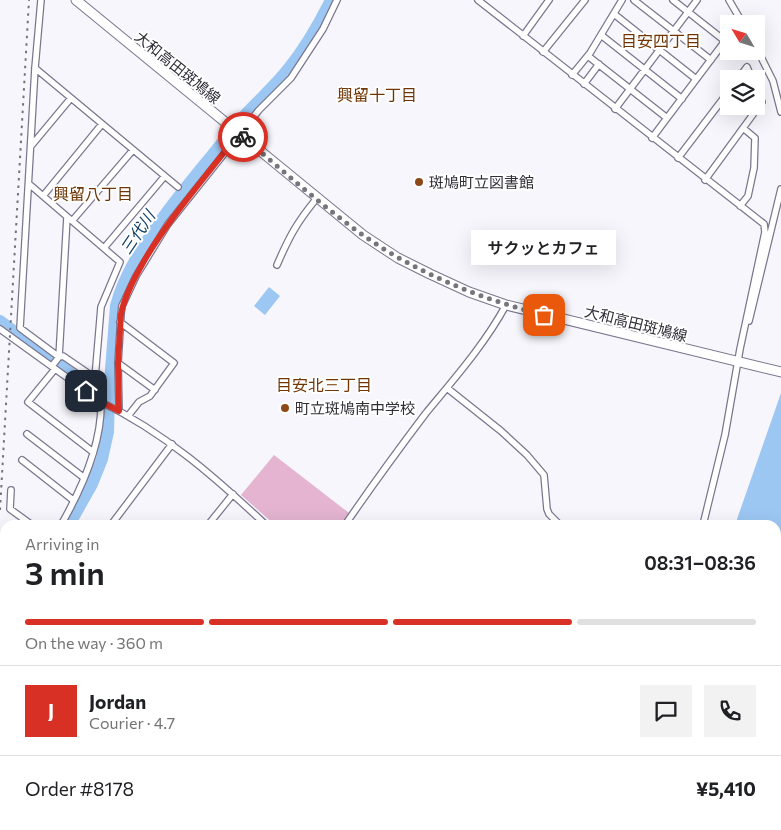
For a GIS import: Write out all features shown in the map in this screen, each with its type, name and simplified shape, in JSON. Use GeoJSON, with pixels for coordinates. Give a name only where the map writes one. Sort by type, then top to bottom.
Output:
{"type":"FeatureCollection","features":[{"type":"Feature","properties":{"kind":"main road","name":"大和高田斑鳩線"},"geometry":{"type":"LineString","coordinates":[[76,0],[225,124],[363,235],[398,258],[469,292],[506,305],[781,372]]}},
{"type":"Feature","properties":{"kind":"street"},"geometry":{"type":"LineString","coordinates":[[29,184],[120,262],[101,307],[95,378],[63,356],[59,357],[20,328],[35,68],[41,0]]}},
{"type":"Feature","properties":{"kind":"street"},"geometry":{"type":"LineString","coordinates":[[119,411],[118,363],[120,322],[125,300],[136,276],[152,247],[168,224],[238,134],[296,72],[323,29],[337,0]]}},
{"type":"Feature","properties":{"kind":"street"},"geometry":{"type":"LineString","coordinates":[[478,0],[705,180],[764,224],[725,435],[703,520]]}},
{"type":"Feature","properties":{"kind":"street"},"geometry":{"type":"LineString","coordinates":[[523,36],[548,0]]}},
{"type":"Feature","properties":{"kind":"street"},"geometry":{"type":"LineString","coordinates":[[543,52],[585,0]]}},
{"type":"Feature","properties":{"kind":"street"},"geometry":{"type":"LineString","coordinates":[[572,75],[588,56],[622,0]]}},
{"type":"Feature","properties":{"kind":"street"},"geometry":{"type":"LineString","coordinates":[[634,0],[710,60]]}},
{"type":"Feature","properties":{"kind":"street"},"geometry":{"type":"LineString","coordinates":[[652,138],[725,41],[673,0]]}},
{"type":"Feature","properties":{"kind":"street"},"geometry":{"type":"LineString","coordinates":[[615,109],[697,0]]}},
{"type":"Feature","properties":{"kind":"street"},"geometry":{"type":"LineString","coordinates":[[729,0],[738,15]]}},
{"type":"Feature","properties":{"kind":"street"},"geometry":{"type":"LineString","coordinates":[[614,14],[696,79]]}},
{"type":"Feature","properties":{"kind":"street"},"geometry":{"type":"LineString","coordinates":[[601,35],[682,99]]}},
{"type":"Feature","properties":{"kind":"street"},"geometry":{"type":"LineString","coordinates":[[588,56],[667,118]]}},
{"type":"Feature","properties":{"kind":"street"},"geometry":{"type":"LineString","coordinates":[[762,60],[773,81],[781,112]]}},
{"type":"Feature","properties":{"kind":"street"},"geometry":{"type":"LineString","coordinates":[[584,84],[599,64]]}},
{"type":"Feature","properties":{"kind":"street"},"geometry":{"type":"LineString","coordinates":[[35,68],[178,187]]}},
{"type":"Feature","properties":{"kind":"street"},"geometry":{"type":"LineString","coordinates":[[31,146],[71,98]]}},
{"type":"Feature","properties":{"kind":"street"},"geometry":{"type":"LineString","coordinates":[[678,158],[720,103]]}},
{"type":"Feature","properties":{"kind":"street"},"geometry":{"type":"LineString","coordinates":[[705,180],[752,115]]}},
{"type":"Feature","properties":{"kind":"street"},"geometry":{"type":"LineString","coordinates":[[43,196],[102,124]]}},
{"type":"Feature","properties":{"kind":"street"},"geometry":{"type":"LineString","coordinates":[[740,206],[748,196],[754,168],[754,138],[743,128]]}},
{"type":"Feature","properties":{"kind":"street"},"geometry":{"type":"LineString","coordinates":[[93,452],[28,402],[59,357],[70,219],[133,150]]}},
{"type":"Feature","properties":{"kind":"street"},"geometry":{"type":"LineString","coordinates":[[104,248],[164,177]]}},
{"type":"Feature","properties":{"kind":"street"},"geometry":{"type":"LineString","coordinates":[[740,349],[752,312],[781,189]]}},
{"type":"Feature","properties":{"kind":"street"},"geometry":{"type":"LineString","coordinates":[[277,265],[288,238],[299,219],[317,198]]}},
{"type":"Feature","properties":{"kind":"street"},"geometry":{"type":"LineString","coordinates":[[348,520],[395,453],[482,343],[506,305]]}},
{"type":"Feature","properties":{"kind":"street"},"geometry":{"type":"LineString","coordinates":[[120,322],[174,363],[150,396],[139,402],[128,416]]}},
{"type":"Feature","properties":{"kind":"street"},"geometry":{"type":"LineString","coordinates":[[0,328],[101,402],[128,416],[172,444],[233,494],[261,520]]}},
{"type":"Feature","properties":{"kind":"street"},"geometry":{"type":"LineString","coordinates":[[118,363],[155,390]]}},
{"type":"Feature","properties":{"kind":"street"},"geometry":{"type":"LineString","coordinates":[[447,388],[501,431],[527,455],[544,475],[547,509],[555,520]]}},
{"type":"Feature","properties":{"kind":"street"},"geometry":{"type":"LineString","coordinates":[[63,520],[84,477],[93,452],[100,429],[101,402]]}},
{"type":"Feature","properties":{"kind":"street"},"geometry":{"type":"LineString","coordinates":[[27,434],[84,477]]}},
{"type":"Feature","properties":{"kind":"street"},"geometry":{"type":"LineString","coordinates":[[115,520],[172,444]]}},
{"type":"Feature","properties":{"kind":"street"},"geometry":{"type":"LineString","coordinates":[[22,460],[73,500]]}},
{"type":"Feature","properties":{"kind":"street"},"geometry":{"type":"LineString","coordinates":[[11,490],[10,509],[25,520]]}},
{"type":"Feature","properties":{"kind":"street"},"geometry":{"type":"LineString","coordinates":[[212,520],[233,494]]}},
{"type":"Feature","properties":{"kind":"shaded area"},"geometry":{"type":"Polygon","coordinates":[[[274,455],[349,513],[344,520],[269,520],[241,495],[274,455]]]}},
{"type":"Feature","properties":{"kind":"water"},"geometry":{"type":"Polygon","coordinates":[[[269,287],[280,296],[265,315],[254,306],[269,287]]]}},
{"type":"Feature","properties":{"kind":"water"},"geometry":{"type":"Polygon","coordinates":[[[781,393],[781,520],[737,520],[781,393]]]}},
{"type":"Feature","properties":{"kind":"waterway","name":"三代川"},"geometry":{"type":"LineString","coordinates":[[72,520],[92,484],[102,459],[108,432],[116,306],[131,268],[142,248],[183,192],[240,120],[279,80],[295,60],[312,35],[331,0]]}},
{"type":"Feature","properties":{"kind":"waterway"},"geometry":{"type":"LineString","coordinates":[[0,321],[89,387],[109,395]]}},
{"type":"Feature","properties":{"kind":"railway"},"geometry":{"type":"LineString","coordinates":[[0,510],[29,0]]}},
{"type":"Feature","properties":{"kind":"way so far"},"geometry":{"type":"LineString","coordinates":[[243,137],[363,235],[398,258],[469,292],[506,305],[544,315]]}},
{"type":"Feature","properties":{"kind":"place","name":"斑鳩町立図書館"},"geometry":{"type":"Point","coordinates":[419,182]}},
{"type":"Feature","properties":{"kind":"place","name":"サクッとカフェ"},"geometry":{"type":"Point","coordinates":[544,315]}},
{"type":"Feature","properties":{"kind":"place","name":"町立斑鳩南中学校"},"geometry":{"type":"Point","coordinates":[285,408]}},
{"type":"Feature","properties":{"kind":"district","name":"目安四丁目"},"geometry":{"type":"Point","coordinates":[661,40]}},
{"type":"Feature","properties":{"kind":"district","name":"興留十丁目"},"geometry":{"type":"Point","coordinates":[377,94]}},
{"type":"Feature","properties":{"kind":"district","name":"興留八丁目"},"geometry":{"type":"Point","coordinates":[93,193]}},
{"type":"Feature","properties":{"kind":"district","name":"目安北三丁目"},"geometry":{"type":"Point","coordinates":[324,384]}},
{"type":"Feature","properties":{"kind":"route"},"geometry":{"type":"LineString","coordinates":[[86,391],[101,402],[119,411],[118,363],[122,306],[152,247],[168,224],[238,134],[243,137]]}}]}
